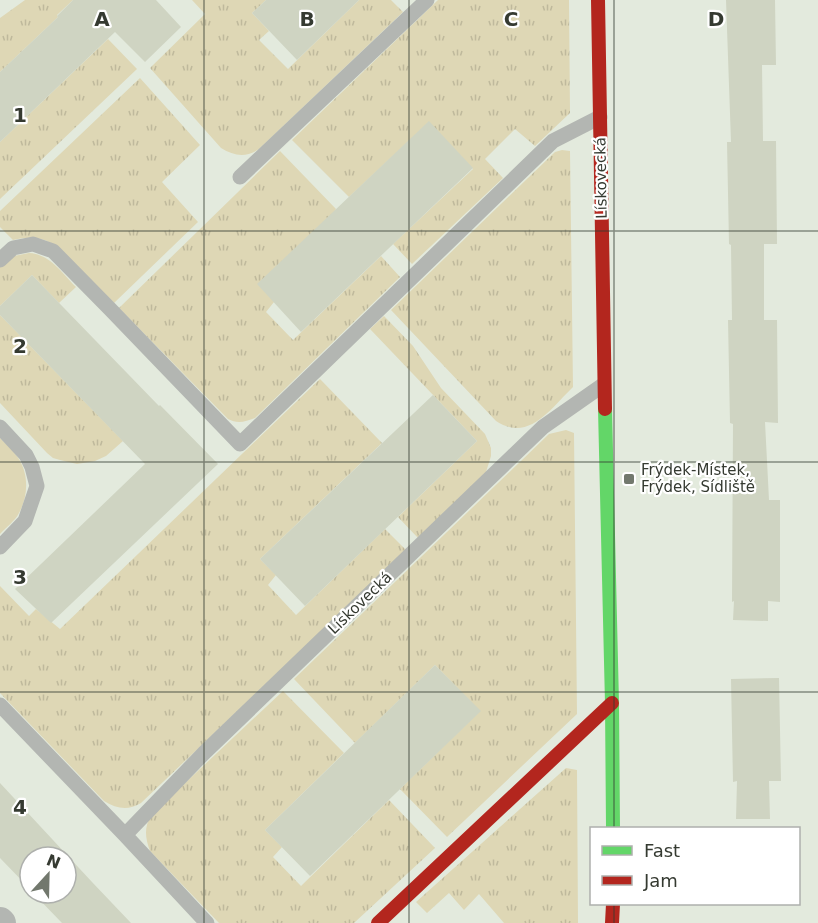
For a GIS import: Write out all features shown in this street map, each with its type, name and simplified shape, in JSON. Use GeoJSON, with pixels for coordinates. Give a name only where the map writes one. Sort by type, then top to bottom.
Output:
{"type":"FeatureCollection","features":[{"type":"Feature","properties":{"kind":"main road","name":"Lískovecká"},"geometry":{"type":"LineString","coordinates":[[598,0],[613,827]]}},
{"type":"Feature","properties":{"kind":"main road"},"geometry":{"type":"LineString","coordinates":[[378,923],[612,703]]}},
{"type":"Feature","properties":{"kind":"main road"},"geometry":{"type":"LineString","coordinates":[[612,923],[613,905]]}},
{"type":"Feature","properties":{"kind":"lane"},"geometry":{"type":"LineString","coordinates":[[240,177],[427,0]]}},
{"type":"Feature","properties":{"kind":"lane","name":"Lískovecká"},"geometry":{"type":"LineString","coordinates":[[0,260],[14,248],[33,244],[53,251],[240,444],[553,141],[600,117]]}},
{"type":"Feature","properties":{"kind":"lane","name":"Lískovecká"},"geometry":{"type":"LineString","coordinates":[[125,835],[204,753],[543,427],[604,383]]}},
{"type":"Feature","properties":{"kind":"lane"},"geometry":{"type":"LineString","coordinates":[[0,427],[26,456],[32,466],[37,486],[25,521],[0,546]]}},
{"type":"Feature","properties":{"kind":"lane"},"geometry":{"type":"LineString","coordinates":[[0,705],[207,923]]}},
{"type":"Feature","properties":{"kind":"green space"},"geometry":{"type":"Polygon","coordinates":[[[25,0],[73,0],[0,72],[0,18],[25,0]]]}},
{"type":"Feature","properties":{"kind":"green space"},"geometry":{"type":"Polygon","coordinates":[[[192,0],[266,0],[252,13],[269,31],[259,40],[288,69],[359,0],[391,0],[403,12],[259,149],[240,155],[221,148],[150,68],[205,14],[192,0]]]}},
{"type":"Feature","properties":{"kind":"green space"},"geometry":{"type":"Polygon","coordinates":[[[438,0],[569,0],[570,113],[535,146],[515,129],[485,159],[503,178],[412,264],[393,244],[473,169],[429,122],[349,197],[292,140],[438,0]]]}},
{"type":"Feature","properties":{"kind":"green space"},"geometry":{"type":"Polygon","coordinates":[[[108,39],[137,69],[0,199],[0,142],[108,39]]]}},
{"type":"Feature","properties":{"kind":"green space"},"geometry":{"type":"Polygon","coordinates":[[[140,78],[200,145],[162,182],[198,222],[114,303],[66,254],[52,243],[35,238],[13,240],[0,227],[0,211],[140,78]]]}},
{"type":"Feature","properties":{"kind":"green space"},"geometry":{"type":"Polygon","coordinates":[[[280,151],[336,209],[266,312],[293,340],[381,256],[400,277],[255,418],[235,422],[228,419],[119,308],[280,151]]]}},
{"type":"Feature","properties":{"kind":"green space"},"geometry":{"type":"Polygon","coordinates":[[[570,151],[573,387],[539,420],[519,428],[508,427],[496,421],[391,310],[555,152],[570,151]]]}},
{"type":"Feature","properties":{"kind":"green space"},"geometry":{"type":"Polygon","coordinates":[[[29,253],[49,261],[61,270],[76,287],[59,303],[32,275],[0,306],[0,267],[14,256],[29,253]]]}},
{"type":"Feature","properties":{"kind":"green space"},"geometry":{"type":"Polygon","coordinates":[[[0,315],[123,441],[106,456],[95,461],[77,464],[53,458],[0,403],[0,315]]]}},
{"type":"Feature","properties":{"kind":"green space"},"geometry":{"type":"Polygon","coordinates":[[[384,316],[413,346],[441,388],[485,434],[491,448],[486,472],[418,538],[398,517],[477,441],[370,329],[384,316]]]}},
{"type":"Feature","properties":{"kind":"green space"},"geometry":{"type":"Polygon","coordinates":[[[320,379],[382,443],[260,559],[276,575],[268,585],[296,615],[385,529],[406,550],[141,803],[127,808],[109,804],[0,693],[0,586],[29,616],[36,609],[60,629],[320,379]]]}},
{"type":"Feature","properties":{"kind":"green space"},"geometry":{"type":"Polygon","coordinates":[[[566,430],[574,433],[577,714],[447,837],[400,789],[480,711],[435,665],[355,743],[294,679],[549,434],[566,430]]]}},
{"type":"Feature","properties":{"kind":"green space"},"geometry":{"type":"Polygon","coordinates":[[[0,438],[20,461],[25,476],[26,491],[19,513],[0,534],[0,438]]]}},
{"type":"Feature","properties":{"kind":"green space"},"geometry":{"type":"Polygon","coordinates":[[[283,691],[344,753],[265,830],[282,847],[273,857],[301,886],[389,800],[435,848],[354,923],[219,923],[150,851],[148,846],[146,828],[151,815],[283,691]]]}},
{"type":"Feature","properties":{"kind":"green space"},"geometry":{"type":"Polygon","coordinates":[[[566,768],[577,770],[578,923],[504,923],[479,894],[464,910],[449,893],[427,913],[416,902],[566,768]]]}},
{"type":"Feature","properties":{"kind":"building"},"geometry":{"type":"Polygon","coordinates":[[[73,0],[156,0],[181,27],[145,62],[115,32],[0,142],[0,72],[73,0]]]}},
{"type":"Feature","properties":{"kind":"building"},"geometry":{"type":"Polygon","coordinates":[[[266,0],[359,0],[297,60],[252,13],[266,0]]]}},
{"type":"Feature","properties":{"kind":"building"},"geometry":{"type":"Polygon","coordinates":[[[726,0],[775,0],[776,65],[762,65],[763,141],[776,141],[777,244],[764,244],[764,320],[777,320],[778,423],[765,422],[769,500],[780,500],[780,602],[768,601],[768,621],[733,620],[733,424],[730,423],[728,320],[732,320],[727,142],[731,142],[726,0]]]}},
{"type":"Feature","properties":{"kind":"building"},"geometry":{"type":"Polygon","coordinates":[[[429,121],[473,168],[301,332],[257,284],[429,121]]]}},
{"type":"Feature","properties":{"kind":"building"},"geometry":{"type":"Polygon","coordinates":[[[32,275],[218,464],[51,623],[15,589],[145,464],[0,315],[0,306],[32,275]]]}},
{"type":"Feature","properties":{"kind":"building"},"geometry":{"type":"Polygon","coordinates":[[[433,395],[477,441],[305,606],[260,559],[433,395]]]}},
{"type":"Feature","properties":{"kind":"building"},"geometry":{"type":"Polygon","coordinates":[[[435,665],[481,711],[310,876],[265,830],[435,665]]]}},
{"type":"Feature","properties":{"kind":"building"},"geometry":{"type":"Polygon","coordinates":[[[779,678],[781,781],[769,781],[770,819],[736,819],[737,781],[733,782],[731,679],[779,678]]]}},
{"type":"Feature","properties":{"kind":"building"},"geometry":{"type":"Polygon","coordinates":[[[0,783],[58,845],[18,845],[18,877],[0,858],[0,783]]]}},
{"type":"Feature","properties":{"kind":"building"},"geometry":{"type":"Polygon","coordinates":[[[78,867],[131,923],[62,923],[45,905],[78,905],[78,867]]]}},
{"type":"Feature","properties":{"kind":"traffic: fast"},"geometry":{"type":"LineString","coordinates":[[605,409],[613,827]]}},
{"type":"Feature","properties":{"kind":"traffic: jam"},"geometry":{"type":"LineString","coordinates":[[598,0],[605,409]]}},
{"type":"Feature","properties":{"kind":"traffic: jam"},"geometry":{"type":"LineString","coordinates":[[378,923],[612,703]]}},
{"type":"Feature","properties":{"kind":"traffic: jam"},"geometry":{"type":"LineString","coordinates":[[612,923],[613,905]]}},
{"type":"Feature","properties":{"kind":"place","name":"Frýdek-Místek, Frýdek, Sídliště"},"geometry":{"type":"Point","coordinates":[629,479]}}]}
